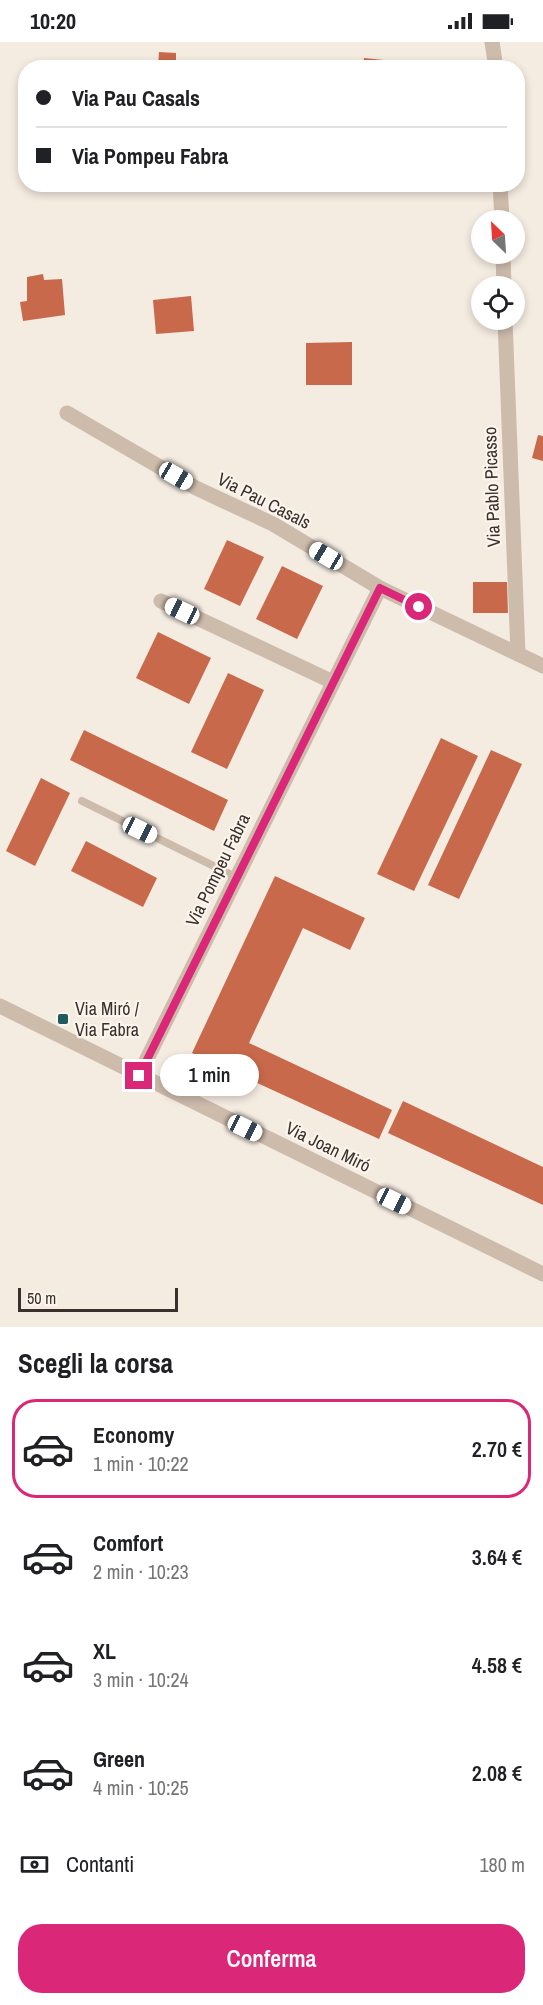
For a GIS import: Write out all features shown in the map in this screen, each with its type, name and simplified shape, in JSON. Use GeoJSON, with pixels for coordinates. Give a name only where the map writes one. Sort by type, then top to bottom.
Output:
{"type":"FeatureCollection","features":[{"type":"Feature","properties":{"kind":"street"},"geometry":{"type":"LineString","coordinates":[[492,42],[495,60]]}},
{"type":"Feature","properties":{"kind":"street"},"geometry":{"type":"LineString","coordinates":[[500,192],[501,210]]}},
{"type":"Feature","properties":{"kind":"street","name":"Via Pablo Picasso"},"geometry":{"type":"LineString","coordinates":[[505,330],[518,654]]}},
{"type":"Feature","properties":{"kind":"street","name":"Via Pau Casals"},"geometry":{"type":"LineString","coordinates":[[67,413],[196,488],[273,525],[380,588],[543,666]]}},
{"type":"Feature","properties":{"kind":"street","name":"Via Pompeu Fabra"},"geometry":{"type":"LineString","coordinates":[[139,1076],[380,588]]}},
{"type":"Feature","properties":{"kind":"street"},"geometry":{"type":"LineString","coordinates":[[161,601],[333,682]]}},
{"type":"Feature","properties":{"kind":"street","name":"Via Joan Miró"},"geometry":{"type":"LineString","coordinates":[[0,1006],[543,1274]]}},
{"type":"Feature","properties":{"kind":"lane"},"geometry":{"type":"LineString","coordinates":[[82,801],[236,877]]}},
{"type":"Feature","properties":{"kind":"building"},"geometry":{"type":"Polygon","coordinates":[[[159,52],[176,53],[176,60],[158,60],[159,52]]]}},
{"type":"Feature","properties":{"kind":"building"},"geometry":{"type":"Polygon","coordinates":[[[43,274],[44,280],[62,279],[65,315],[23,321],[20,302],[27,301],[27,277],[43,274]]]}},
{"type":"Feature","properties":{"kind":"building"},"geometry":{"type":"Polygon","coordinates":[[[191,296],[194,331],[156,334],[153,300],[191,296]]]}},
{"type":"Feature","properties":{"kind":"building"},"geometry":{"type":"Polygon","coordinates":[[[352,342],[352,385],[306,385],[306,343],[352,342]]]}},
{"type":"Feature","properties":{"kind":"building"},"geometry":{"type":"Polygon","coordinates":[[[538,435],[543,436],[543,461],[532,458],[538,435]]]}},
{"type":"Feature","properties":{"kind":"building"},"geometry":{"type":"Polygon","coordinates":[[[227,540],[264,557],[240,606],[204,589],[227,540]]]}},
{"type":"Feature","properties":{"kind":"building"},"geometry":{"type":"Polygon","coordinates":[[[282,566],[323,586],[297,639],[256,619],[282,566]]]}},
{"type":"Feature","properties":{"kind":"building"},"geometry":{"type":"Polygon","coordinates":[[[473,582],[507,582],[508,613],[473,613],[473,582]]]}},
{"type":"Feature","properties":{"kind":"building"},"geometry":{"type":"Polygon","coordinates":[[[158,632],[211,658],[189,704],[136,678],[158,632]]]}},
{"type":"Feature","properties":{"kind":"building"},"geometry":{"type":"Polygon","coordinates":[[[228,673],[264,690],[227,769],[191,752],[228,673]]]}},
{"type":"Feature","properties":{"kind":"building"},"geometry":{"type":"Polygon","coordinates":[[[84,730],[228,800],[214,831],[70,760],[84,730]]]}},
{"type":"Feature","properties":{"kind":"building"},"geometry":{"type":"Polygon","coordinates":[[[441,738],[478,756],[414,891],[377,874],[441,738]]]}},
{"type":"Feature","properties":{"kind":"building"},"geometry":{"type":"Polygon","coordinates":[[[491,750],[522,764],[459,899],[428,885],[491,750]]]}},
{"type":"Feature","properties":{"kind":"building"},"geometry":{"type":"Polygon","coordinates":[[[41,778],[70,793],[35,866],[6,851],[41,778]]]}},
{"type":"Feature","properties":{"kind":"building"},"geometry":{"type":"Polygon","coordinates":[[[86,841],[157,878],[143,907],[71,871],[86,841]]]}},
{"type":"Feature","properties":{"kind":"building"},"geometry":{"type":"Polygon","coordinates":[[[275,876],[365,918],[350,950],[303,928],[249,1043],[392,1110],[379,1139],[192,1053],[275,876]]]}},
{"type":"Feature","properties":{"kind":"building"},"geometry":{"type":"Polygon","coordinates":[[[403,1101],[543,1167],[543,1205],[388,1133],[403,1101]]]}},
{"type":"Feature","properties":{"kind":"place","name":"Via Miró / Via Fabra"},"geometry":{"type":"Point","coordinates":[63,1019]}},
{"type":"Feature","properties":{"kind":"route"},"geometry":{"type":"LineString","coordinates":[[139,1076],[380,588],[419,607]]}}]}
